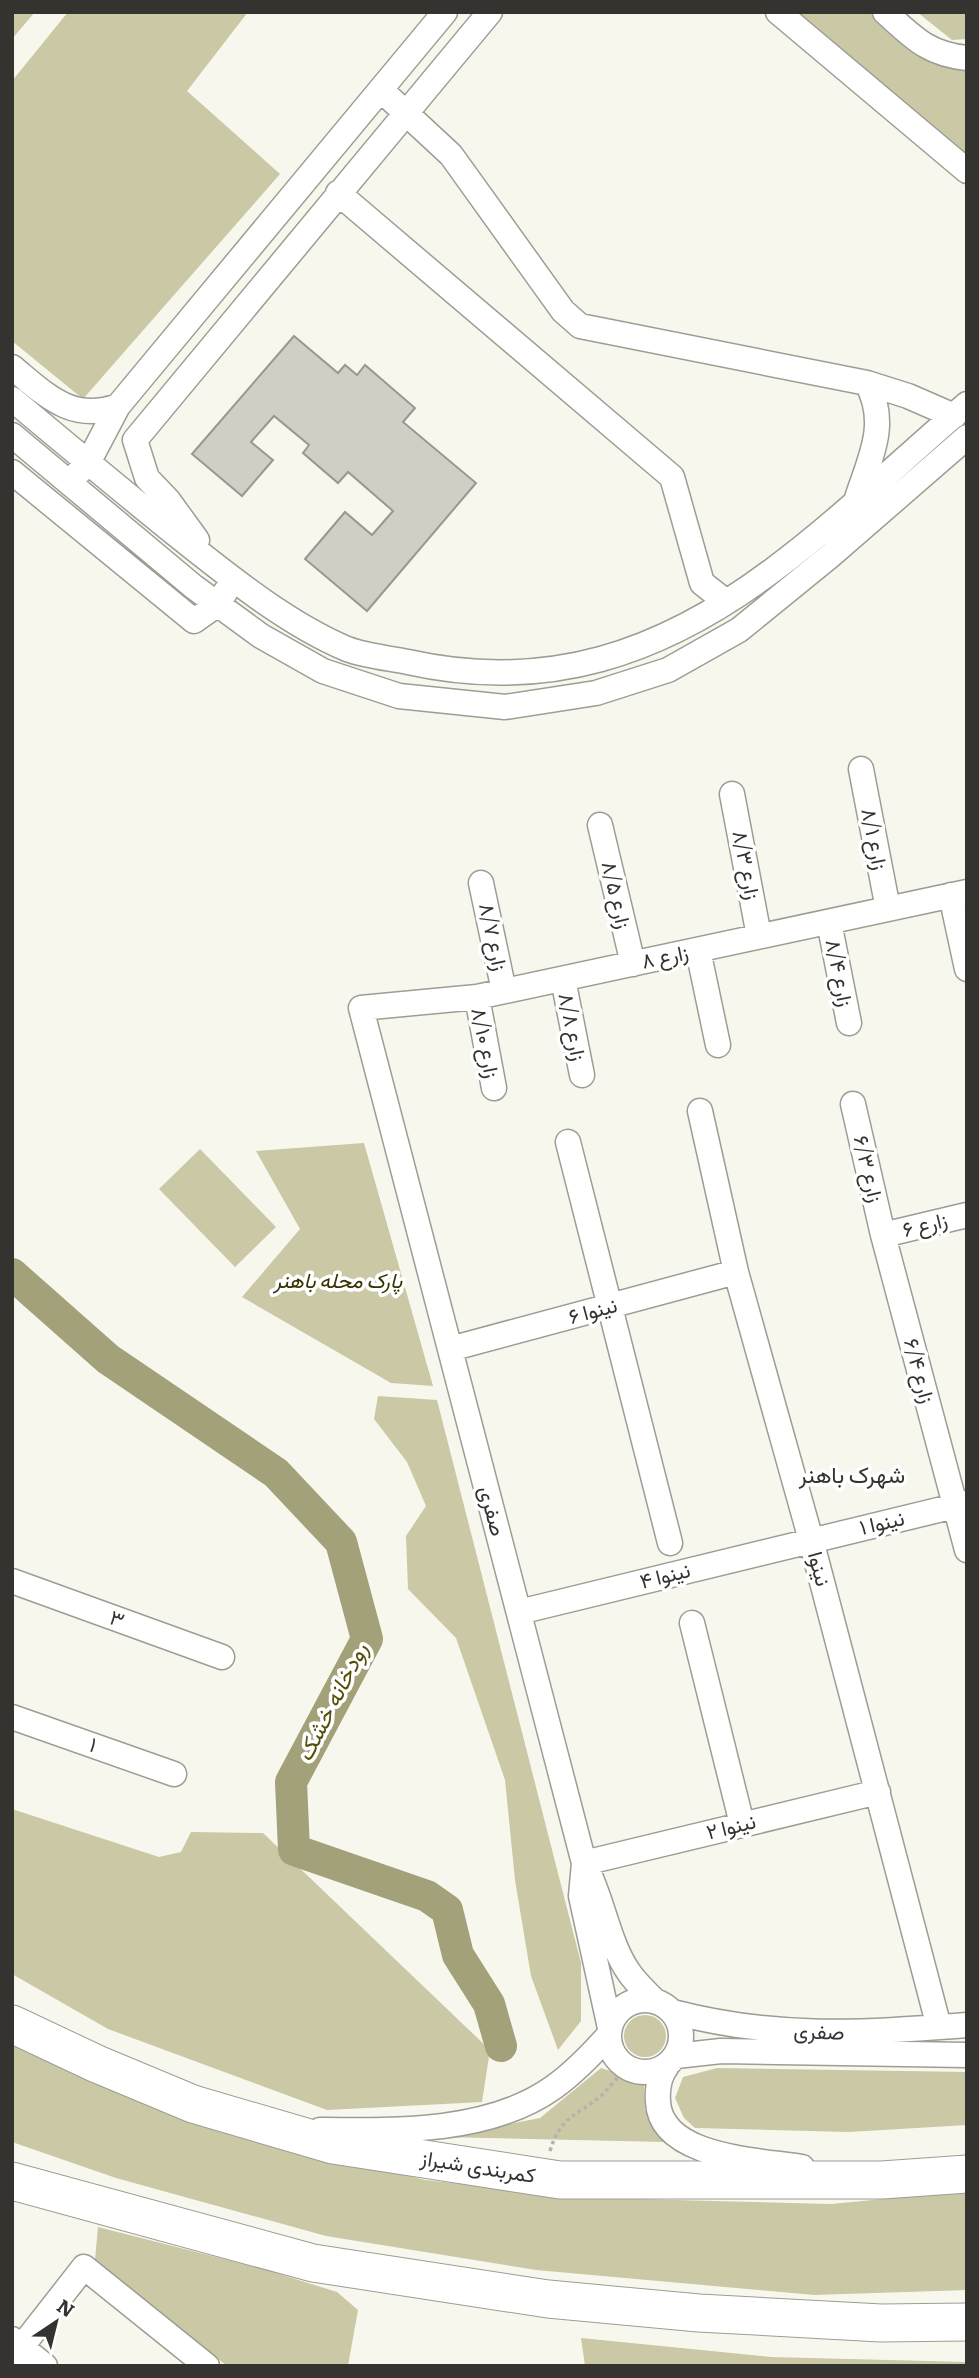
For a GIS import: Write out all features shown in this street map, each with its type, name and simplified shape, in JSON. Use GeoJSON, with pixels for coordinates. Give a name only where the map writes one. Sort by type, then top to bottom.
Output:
{"type":"FeatureCollection","features":[{"type":"Feature","properties":{"kind":"highway","name":"کمربندی شیراز"},"geometry":{"type":"LineString","coordinates":[[12,2024],[97,2064],[193,2104],[332,2145],[560,2180],[882,2179],[967,2174]]}},
{"type":"Feature","properties":{"kind":"highway"},"geometry":{"type":"LineString","coordinates":[[12,2181],[313,2263],[548,2299],[699,2313],[881,2323],[967,2322]]}},
{"type":"Feature","properties":{"kind":"street"},"geometry":{"type":"LineString","coordinates":[[70,483],[88,463],[118,406],[445,12]]}},
{"type":"Feature","properties":{"kind":"street"},"geometry":{"type":"LineString","coordinates":[[88,463],[135,440],[490,12]]}},
{"type":"Feature","properties":{"kind":"street"},"geometry":{"type":"LineString","coordinates":[[778,12],[967,171]]}},
{"type":"Feature","properties":{"kind":"street"},"geometry":{"type":"LineString","coordinates":[[885,12],[928,50],[946,56],[967,58]]}},
{"type":"Feature","properties":{"kind":"street"},"geometry":{"type":"LineString","coordinates":[[381,90],[451,155],[563,311],[579,326],[867,383],[908,396],[962,419]]}},
{"type":"Feature","properties":{"kind":"street"},"geometry":{"type":"LineString","coordinates":[[338,193],[672,477],[702,583],[725,601]]}},
{"type":"Feature","properties":{"kind":"street"},"geometry":{"type":"LineString","coordinates":[[12,367],[53,400],[79,412],[101,412],[118,406]]}},
{"type":"Feature","properties":{"kind":"street"},"geometry":{"type":"LineString","coordinates":[[857,498],[878,430],[878,402],[867,383]]}},
{"type":"Feature","properties":{"kind":"street"},"geometry":{"type":"LineString","coordinates":[[12,399],[214,564],[310,629],[349,650],[449,671],[519,673],[582,666],[662,639],[773,570],[857,498],[962,419]]}},
{"type":"Feature","properties":{"kind":"street"},"geometry":{"type":"LineString","coordinates":[[12,435],[218,604],[261,636],[323,671],[399,696],[505,708],[596,693],[668,670],[739,630],[830,556],[962,419]]}},
{"type":"Feature","properties":{"kind":"street"},"geometry":{"type":"LineString","coordinates":[[135,440],[147,478],[168,500],[214,564]]}},
{"type":"Feature","properties":{"kind":"street"},"geometry":{"type":"LineString","coordinates":[[12,472],[194,621],[218,604],[235,579]]}},
{"type":"Feature","properties":{"kind":"street","name":"۸/۱ زارع"},"geometry":{"type":"LineString","coordinates":[[861,769],[888,909]]}},
{"type":"Feature","properties":{"kind":"street","name":"۸/۳ زارع"},"geometry":{"type":"LineString","coordinates":[[732,794],[759,936]]}},
{"type":"Feature","properties":{"kind":"street","name":"۸/۵ زارع"},"geometry":{"type":"LineString","coordinates":[[600,825],[633,964]]}},
{"type":"Feature","properties":{"kind":"street","name":"۸/۷ زارع"},"geometry":{"type":"LineString","coordinates":[[481,883],[505,991]]}},
{"type":"Feature","properties":{"kind":"street"},"geometry":{"type":"LineString","coordinates":[[959,893],[967,969]]}},
{"type":"Feature","properties":{"kind":"street","name":"۸ زارع"},"geometry":{"type":"LineString","coordinates":[[361,1008],[477,997],[959,893]]}},
{"type":"Feature","properties":{"kind":"street","name":"۸/۴ زارع"},"geometry":{"type":"LineString","coordinates":[[829,922],[849,1023]]}},
{"type":"Feature","properties":{"kind":"street"},"geometry":{"type":"LineString","coordinates":[[698,950],[718,1045]]}},
{"type":"Feature","properties":{"kind":"street","name":"۸/۸ زارع"},"geometry":{"type":"LineString","coordinates":[[563,979],[582,1075]]}},
{"type":"Feature","properties":{"kind":"street","name":"۸/۱۰ زارع"},"geometry":{"type":"LineString","coordinates":[[477,997],[494,1088]]}},
{"type":"Feature","properties":{"kind":"street","name":"صفری"},"geometry":{"type":"LineString","coordinates":[[361,1008],[584,1863],[598,1889],[619,1955],[627,1970],[663,2006],[727,2026],[772,2031],[858,2034],[967,2025]]}},
{"type":"Feature","properties":{"kind":"street","name":"۶/۳ زارع"},"geometry":{"type":"LineString","coordinates":[[853,1104],[883,1235]]}},
{"type":"Feature","properties":{"kind":"street","name":"نینوا"},"geometry":{"type":"LineString","coordinates":[[700,1111],[736,1272],[811,1540],[939,2027]]}},
{"type":"Feature","properties":{"kind":"street"},"geometry":{"type":"LineString","coordinates":[[568,1142],[670,1543]]}},
{"type":"Feature","properties":{"kind":"street","name":"۶ زارع"},"geometry":{"type":"LineString","coordinates":[[883,1235],[967,1215]]}},
{"type":"Feature","properties":{"kind":"street","name":"۶/۴ زارع"},"geometry":{"type":"LineString","coordinates":[[883,1235],[960,1505],[967,1550]]}},
{"type":"Feature","properties":{"kind":"street","name":"۶ نینوا"},"geometry":{"type":"LineString","coordinates":[[450,1349],[736,1272]]}},
{"type":"Feature","properties":{"kind":"street","name":"۱ نینوا"},"geometry":{"type":"LineString","coordinates":[[811,1540],[960,1505]]}},
{"type":"Feature","properties":{"kind":"street","name":"۴ نینوا"},"geometry":{"type":"LineString","coordinates":[[519,1612],[811,1540]]}},
{"type":"Feature","properties":{"kind":"street","name":"۳"},"geometry":{"type":"LineString","coordinates":[[12,1581],[222,1657]]}},
{"type":"Feature","properties":{"kind":"street"},"geometry":{"type":"LineString","coordinates":[[692,1623],[742,1824]]}},
{"type":"Feature","properties":{"kind":"street","name":"۱"},"geometry":{"type":"LineString","coordinates":[[12,1717],[174,1774]]}},
{"type":"Feature","properties":{"kind":"street","name":"۲ نینوا"},"geometry":{"type":"LineString","coordinates":[[584,1863],[878,1792]]}},
{"type":"Feature","properties":{"kind":"street"},"geometry":{"type":"LineString","coordinates":[[584,1863],[581,1896],[609,2031],[615,2057],[627,2067],[645,2073],[671,2061],[721,2051],[967,2054]]}},
{"type":"Feature","properties":{"kind":"street"},"geometry":{"type":"LineString","coordinates":[[270,2127],[323,2130],[405,2128],[508,2112],[553,2088],[578,2069],[609,2031],[614,2017],[631,2002],[663,2006],[682,2034],[671,2061],[661,2073],[658,2106],[662,2121],[682,2140],[740,2157],[882,2179]]}},
{"type":"Feature","properties":{"kind":"street"},"geometry":{"type":"LineString","coordinates":[[45,2366],[15,2348],[84,2267],[208,2366]]}},
{"type":"Feature","properties":{"kind":"path"},"geometry":{"type":"LineString","coordinates":[[549,2155],[555,2136],[568,2118],[599,2097],[627,2067]]}},
{"type":"Feature","properties":{"kind":"green space"},"geometry":{"type":"Polygon","coordinates":[[[12,12],[35,12],[12,39],[12,12]]]}},
{"type":"Feature","properties":{"kind":"green space"},"geometry":{"type":"Polygon","coordinates":[[[68,12],[248,12],[187,91],[280,174],[83,399],[12,341],[12,81],[68,12]]]}},
{"type":"Feature","properties":{"kind":"green space"},"geometry":{"type":"Polygon","coordinates":[[[794,12],[870,12],[929,59],[955,70],[967,70],[967,158],[794,12]]]}},
{"type":"Feature","properties":{"kind":"green space"},"geometry":{"type":"Polygon","coordinates":[[[917,12],[967,12],[967,39],[952,40],[917,12]]]}},
{"type":"Feature","properties":{"kind":"green space","name":"پارک محله باهنر"},"geometry":{"type":"Polygon","coordinates":[[[364,1143],[433,1386],[391,1383],[242,1297],[300,1229],[256,1151],[364,1143]]]}},
{"type":"Feature","properties":{"kind":"green space"},"geometry":{"type":"Polygon","coordinates":[[[200,1149],[276,1227],[235,1267],[159,1189],[200,1149]]]}},
{"type":"Feature","properties":{"kind":"green space"},"geometry":{"type":"Polygon","coordinates":[[[378,1396],[437,1400],[581,1963],[581,2021],[558,2050],[531,1976],[515,1880],[505,1780],[456,1638],[408,1589],[406,1536],[426,1506],[407,1462],[374,1419],[378,1396]]]}},
{"type":"Feature","properties":{"kind":"green space"},"geometry":{"type":"Polygon","coordinates":[[[12,1809],[159,1857],[181,1852],[191,1832],[263,1833],[490,2050],[482,2102],[327,2110],[108,2029],[12,1974],[12,1809]]]}},
{"type":"Feature","properties":{"kind":"green space"},"geometry":{"type":"Polygon","coordinates":[[[645,2015],[660,2021],[666,2036],[660,2051],[645,2057],[630,2051],[624,2036],[630,2021],[645,2015]]]}},
{"type":"Feature","properties":{"kind":"green space"},"geometry":{"type":"Polygon","coordinates":[[[12,2041],[178,2117],[425,2180],[597,2198],[831,2204],[967,2191],[967,2290],[814,2295],[536,2270],[326,2236],[116,2178],[12,2142],[12,2041]]]}},
{"type":"Feature","properties":{"kind":"green space"},"geometry":{"type":"Polygon","coordinates":[[[601,2068],[644,2082],[645,2109],[665,2142],[443,2137],[540,2118],[601,2068]]]}},
{"type":"Feature","properties":{"kind":"green space"},"geometry":{"type":"Polygon","coordinates":[[[717,2068],[967,2072],[967,2125],[849,2132],[695,2128],[684,2118],[675,2098],[683,2077],[717,2068]]]}},
{"type":"Feature","properties":{"kind":"green space"},"geometry":{"type":"Polygon","coordinates":[[[98,2227],[263,2269],[337,2292],[358,2310],[348,2366],[227,2366],[95,2260],[98,2227]]]}},
{"type":"Feature","properties":{"kind":"green space"},"geometry":{"type":"Polygon","coordinates":[[[581,2338],[771,2357],[967,2362],[967,2366],[585,2366],[581,2338]]]}},
{"type":"Feature","properties":{"kind":"building"},"geometry":{"type":"Polygon","coordinates":[[[294,336],[338,373],[345,365],[357,375],[365,365],[415,408],[403,422],[476,483],[367,611],[305,559],[345,512],[372,535],[393,511],[348,472],[338,483],[303,453],[309,445],[274,416],[251,442],[273,460],[242,496],[192,454],[294,336]]]}},
{"type":"Feature","properties":{"kind":"waterway","name":"رودخانه خشک"},"geometry":{"type":"LineString","coordinates":[[12,1274],[108,1359],[276,1473],[341,1542],[367,1639],[291,1782],[294,1850],[427,1896],[447,1910],[458,1955],[489,2004],[501,2046]]}},
{"type":"Feature","properties":{"kind":"district","name":"شهرک باهنر"},"geometry":{"type":"Point","coordinates":[852,1475]}}]}
